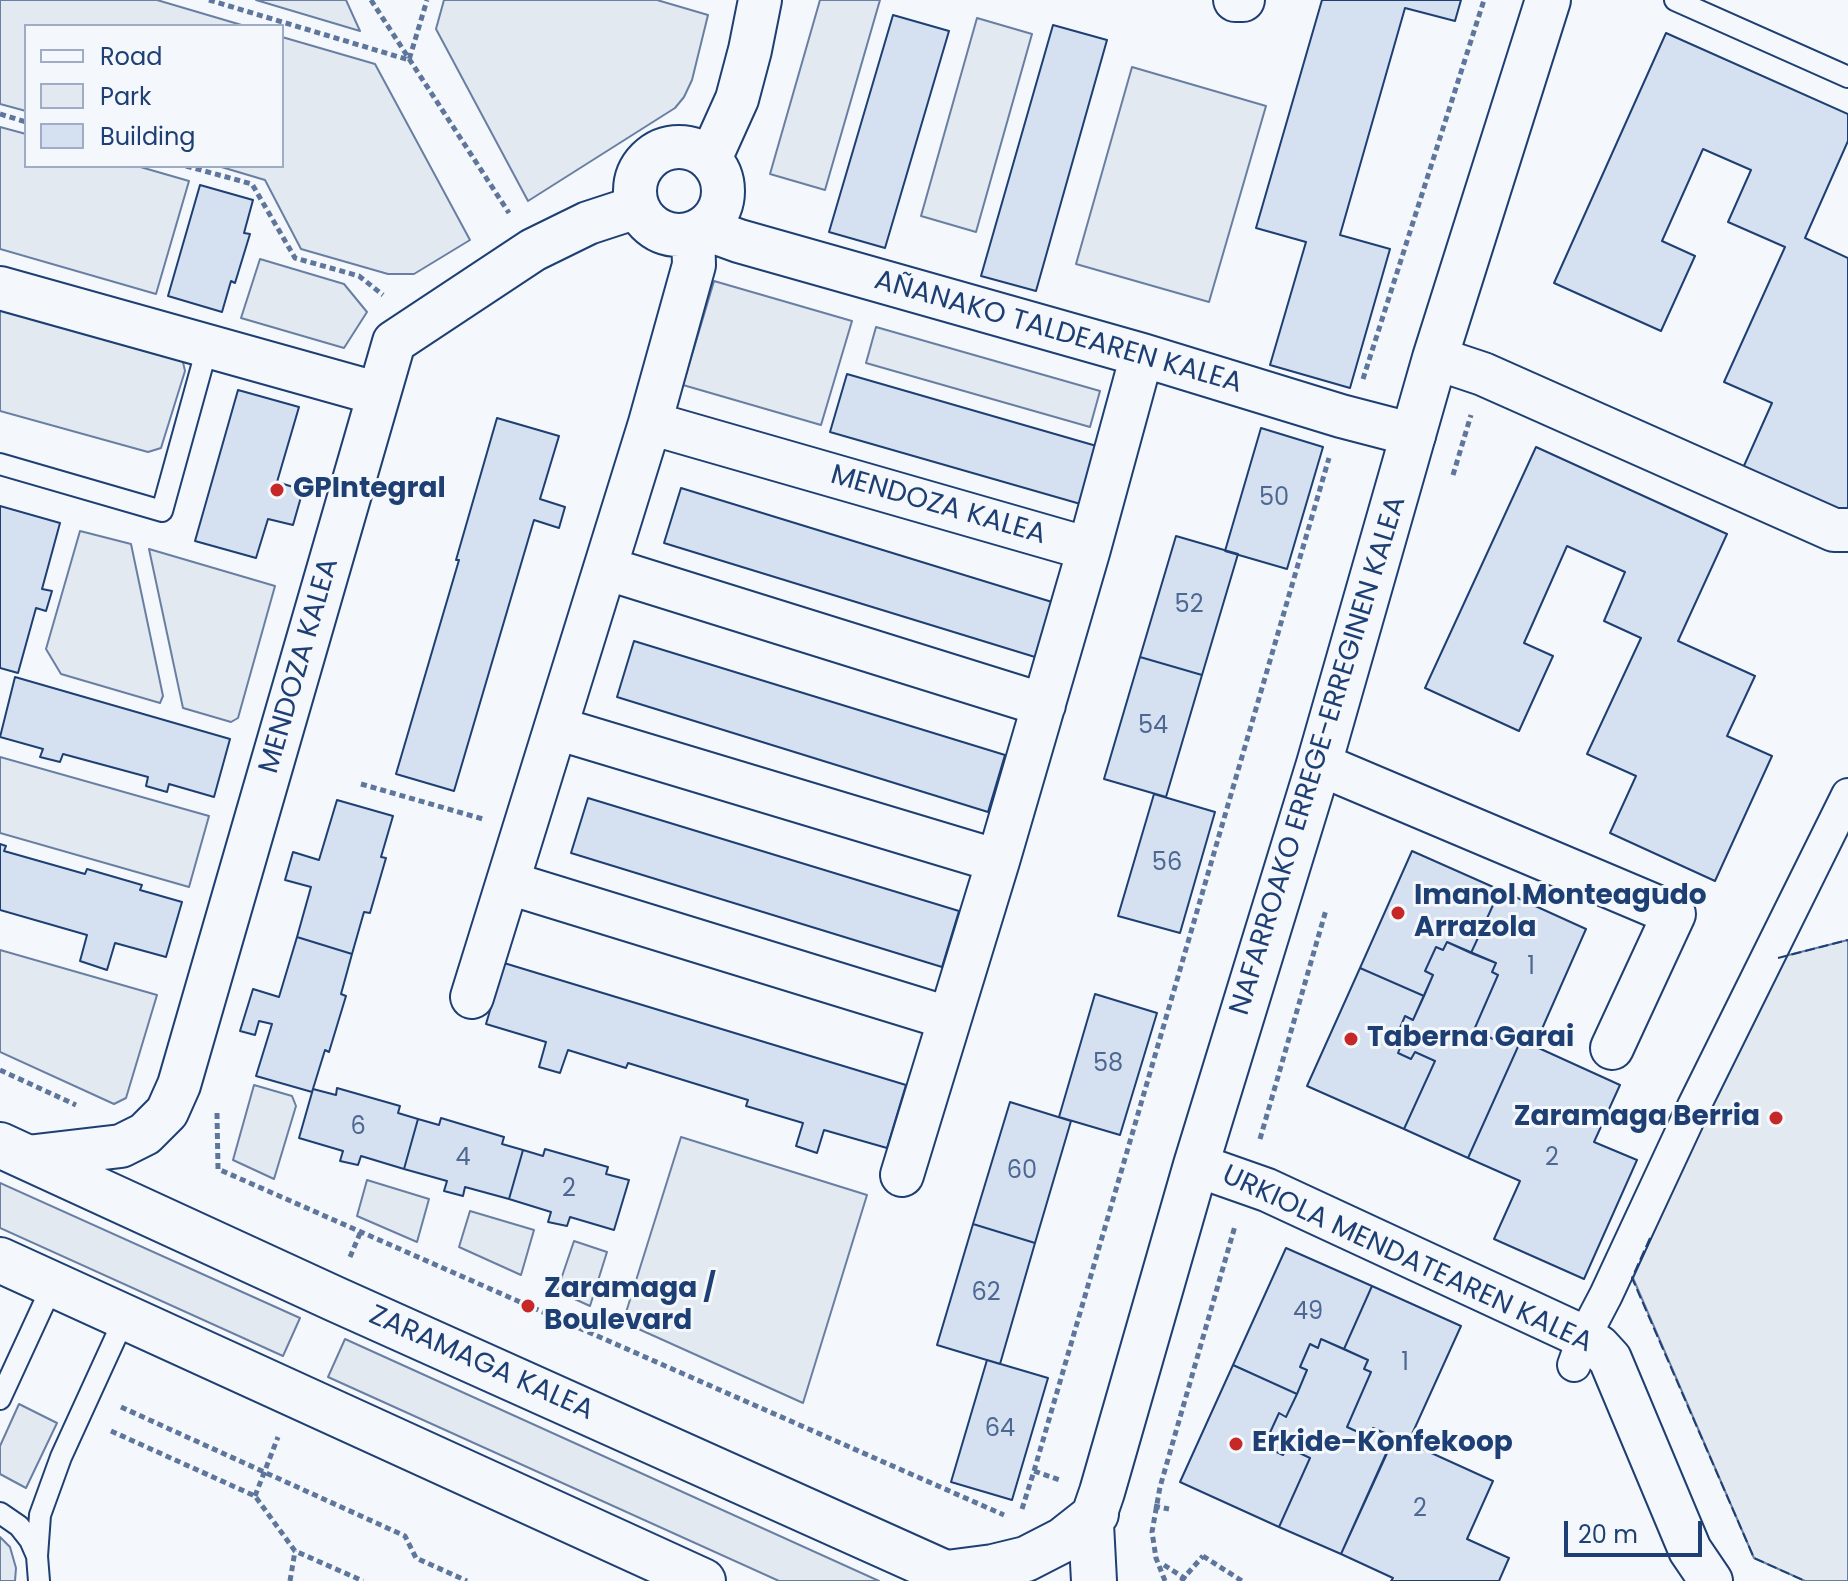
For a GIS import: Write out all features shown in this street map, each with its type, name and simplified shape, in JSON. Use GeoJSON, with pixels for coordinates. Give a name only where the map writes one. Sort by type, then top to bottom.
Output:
{"type":"FeatureCollection","features":[{"type":"Feature","properties":{"kind":"street"},"geometry":{"type":"LineString","coordinates":[[710,159],[737,99],[760,0]]}},
{"type":"Feature","properties":{"kind":"street"},"geometry":{"type":"LineString","coordinates":[[1235,0],[1243,0]]}},
{"type":"Feature","properties":{"kind":"street","name":"NAFARROAKO ERREGE-ERREGINEN KALEA"},"geometry":{"type":"LineString","coordinates":[[1094,1581],[1091,1524],[1196,1165],[1319,764],[1435,358],[1548,0]]}},
{"type":"Feature","properties":{"kind":"street"},"geometry":{"type":"LineString","coordinates":[[683,146],[698,150],[710,159],[723,182],[723,195],[713,219],[698,230],[671,235],[660,231],[642,217],[634,192],[636,177],[642,164],[653,153],[668,147],[683,146]]}},
{"type":"Feature","properties":{"kind":"street","name":"MENDOZA KALEA"},"geometry":{"type":"LineString","coordinates":[[14,1151],[121,1146],[145,1134],[167,1112],[179,1085],[394,342],[533,250],[588,223],[637,207]]}},
{"type":"Feature","properties":{"kind":"street"},"geometry":{"type":"LineString","coordinates":[[472,997],[650,423],[694,265],[698,230]]}},
{"type":"Feature","properties":{"kind":"street","name":"AÑANAKO TALDEAREN KALEA"},"geometry":{"type":"LineString","coordinates":[[698,230],[1414,435]]}},
{"type":"Feature","properties":{"kind":"street"},"geometry":{"type":"LineString","coordinates":[[0,288],[379,394]]}},
{"type":"Feature","properties":{"kind":"street"},"geometry":{"type":"LineString","coordinates":[[902,1175],[1044,705],[1142,355]]}},
{"type":"Feature","properties":{"kind":"street"},"geometry":{"type":"LineString","coordinates":[[1435,358],[1483,374],[1834,530],[1848,530]]}},
{"type":"Feature","properties":{"kind":"street","name":"MENDOZA KALEA"},"geometry":{"type":"LineString","coordinates":[[650,423],[1089,549]]}},
{"type":"Feature","properties":{"kind":"street"},"geometry":{"type":"LineString","coordinates":[[605,568],[1044,705]]}},
{"type":"Feature","properties":{"kind":"street"},"geometry":{"type":"LineString","coordinates":[[556,728],[998,861]]}},
{"type":"Feature","properties":{"kind":"street"},"geometry":{"type":"LineString","coordinates":[[1319,764],[1674,914],[1612,1048]]}},
{"type":"Feature","properties":{"kind":"street"},"geometry":{"type":"LineString","coordinates":[[1579,1351],[1784,921],[1848,795]]}},
{"type":"Feature","properties":{"kind":"street"},"geometry":{"type":"LineString","coordinates":[[509,883],[948,1018]]}},
{"type":"Feature","properties":{"kind":"street","name":"ZARAMAGA KALEA"},"geometry":{"type":"LineString","coordinates":[[14,1151],[335,1299],[955,1577]]}},
{"type":"Feature","properties":{"kind":"street","name":"URKIOLA MENDATEAREN KALEA"},"geometry":{"type":"LineString","coordinates":[[1196,1165],[1267,1190],[1579,1351],[1599,1347],[1610,1359],[1690,1550],[1711,1581]]}},
{"type":"Feature","properties":{"kind":"street"},"geometry":{"type":"LineString","coordinates":[[0,1260],[703,1581]]}},
{"type":"Feature","properties":{"kind":"street"},"geometry":{"type":"LineString","coordinates":[[955,1577],[1026,1559],[1063,1540],[1099,1503]]}},
{"type":"Feature","properties":{"kind":"lane"},"geometry":{"type":"LineString","coordinates":[[1675,0],[1848,77]]}},
{"type":"Feature","properties":{"kind":"lane"},"geometry":{"type":"LineString","coordinates":[[0,464],[162,511],[207,348]]}},
{"type":"Feature","properties":{"kind":"lane"},"geometry":{"type":"LineString","coordinates":[[0,1399],[53,1284]]}},
{"type":"Feature","properties":{"kind":"lane"},"geometry":{"type":"LineString","coordinates":[[39,1581],[40,1515],[61,1457],[125,1317]]}},
{"type":"Feature","properties":{"kind":"lane"},"geometry":{"type":"LineString","coordinates":[[0,1513],[19,1526],[37,1556]]}},
{"type":"Feature","properties":{"kind":"path"},"geometry":{"type":"LineString","coordinates":[[209,0],[409,60]]}},
{"type":"Feature","properties":{"kind":"path"},"geometry":{"type":"LineString","coordinates":[[371,0],[533,250]]}},
{"type":"Feature","properties":{"kind":"path"},"geometry":{"type":"LineString","coordinates":[[409,60],[427,0]]}},
{"type":"Feature","properties":{"kind":"path"},"geometry":{"type":"LineString","coordinates":[[1018,1522],[1347,390],[1358,393],[1484,0]]}},
{"type":"Feature","properties":{"kind":"path"},"geometry":{"type":"LineString","coordinates":[[0,114],[24,121]]}},
{"type":"Feature","properties":{"kind":"path"},"geometry":{"type":"LineString","coordinates":[[193,168],[252,184],[295,258],[359,276],[387,299]]}},
{"type":"Feature","properties":{"kind":"path"},"geometry":{"type":"LineString","coordinates":[[361,784],[524,831]]}},
{"type":"Feature","properties":{"kind":"path"},"geometry":{"type":"LineString","coordinates":[[0,1070],[78,1106]]}},
{"type":"Feature","properties":{"kind":"path"},"geometry":{"type":"LineString","coordinates":[[179,1085],[217,1094],[218,1169],[1004,1516]]}},
{"type":"Feature","properties":{"kind":"path"},"geometry":{"type":"LineString","coordinates":[[90,1393],[405,1536],[416,1558],[467,1581]]}},
{"type":"Feature","properties":{"kind":"path"},"geometry":{"type":"LineString","coordinates":[[79,1416],[255,1496],[295,1551],[363,1581]]}},
{"type":"Feature","properties":{"kind":"path"},"geometry":{"type":"LineString","coordinates":[[1034,1471],[1099,1503],[1169,1509]]}},
{"type":"Feature","properties":{"kind":"path"},"geometry":{"type":"LineString","coordinates":[[1160,1487],[1152,1532],[1156,1558],[1165,1581]]}},
{"type":"Feature","properties":{"kind":"path"},"geometry":{"type":"LineString","coordinates":[[290,1581],[295,1551]]}},
{"type":"Feature","properties":{"kind":"path"},"geometry":{"type":"LineString","coordinates":[[1181,1581],[1203,1556],[1242,1581]]}},
{"type":"Feature","properties":{"kind":"path"},"geometry":{"type":"LineString","coordinates":[[1164,1565],[1189,1581]]}},
{"type":"Feature","properties":{"kind":"green space"},"geometry":{"type":"Polygon","coordinates":[[[0,0],[157,0],[238,24],[24,24],[24,110],[0,104],[0,0]]]}},
{"type":"Feature","properties":{"kind":"green space"},"geometry":{"type":"Polygon","coordinates":[[[256,0],[346,0],[360,31],[256,0]]]}},
{"type":"Feature","properties":{"kind":"green space"},"geometry":{"type":"Polygon","coordinates":[[[444,0],[657,0],[708,15],[692,80],[675,108],[528,201],[436,29],[444,0]]]}},
{"type":"Feature","properties":{"kind":"green space"},"geometry":{"type":"Polygon","coordinates":[[[820,0],[880,0],[825,190],[770,174],[820,0]]]}},
{"type":"Feature","properties":{"kind":"green space"},"geometry":{"type":"Polygon","coordinates":[[[977,18],[1032,34],[976,232],[921,216],[977,18]]]}},
{"type":"Feature","properties":{"kind":"green space"},"geometry":{"type":"Polygon","coordinates":[[[284,38],[375,64],[470,240],[414,274],[388,274],[301,249],[265,180],[225,168],[284,168],[284,38]]]}},
{"type":"Feature","properties":{"kind":"green space"},"geometry":{"type":"Polygon","coordinates":[[[1132,67],[1266,106],[1209,302],[1076,264],[1132,67]]]}},
{"type":"Feature","properties":{"kind":"green space"},"geometry":{"type":"Polygon","coordinates":[[[0,127],[24,133],[24,168],[144,168],[189,181],[156,294],[0,249],[0,127]]]}},
{"type":"Feature","properties":{"kind":"green space"},"geometry":{"type":"Polygon","coordinates":[[[260,259],[344,284],[367,312],[344,348],[241,318],[260,259]]]}},
{"type":"Feature","properties":{"kind":"green space"},"geometry":{"type":"Polygon","coordinates":[[[714,281],[852,321],[821,425],[683,385],[714,281]]]}},
{"type":"Feature","properties":{"kind":"green space"},"geometry":{"type":"Polygon","coordinates":[[[0,307],[183,362],[185,371],[161,448],[148,452],[0,411],[0,307]]]}},
{"type":"Feature","properties":{"kind":"green space"},"geometry":{"type":"Polygon","coordinates":[[[876,327],[1100,391],[1090,427],[866,363],[876,327]]]}},
{"type":"Feature","properties":{"kind":"green space"},"geometry":{"type":"Polygon","coordinates":[[[80,531],[131,544],[163,696],[160,703],[61,674],[46,649],[80,531]]]}},
{"type":"Feature","properties":{"kind":"green space"},"geometry":{"type":"Polygon","coordinates":[[[149,549],[275,586],[238,718],[231,722],[183,708],[149,549]]]}},
{"type":"Feature","properties":{"kind":"green space"},"geometry":{"type":"Polygon","coordinates":[[[0,757],[209,816],[189,887],[0,833],[0,757]]]}},
{"type":"Feature","properties":{"kind":"green space","name":"Zaramaga Berria"},"geometry":{"type":"Polygon","coordinates":[[[1848,940],[1848,1581],[1805,1581],[1754,1558],[1633,1278],[1777,958],[1848,940]]]}},
{"type":"Feature","properties":{"kind":"green space"},"geometry":{"type":"Polygon","coordinates":[[[0,950],[157,995],[126,1098],[114,1104],[0,1052],[0,950]]]}},
{"type":"Feature","properties":{"kind":"green space"},"geometry":{"type":"Polygon","coordinates":[[[254,1085],[292,1096],[296,1106],[274,1179],[233,1160],[254,1085]]]}},
{"type":"Feature","properties":{"kind":"green space"},"geometry":{"type":"Polygon","coordinates":[[[681,1137],[867,1195],[803,1403],[623,1322],[681,1137]]]}},
{"type":"Feature","properties":{"kind":"green space"},"geometry":{"type":"Polygon","coordinates":[[[367,1180],[429,1199],[417,1242],[357,1216],[367,1180]]]}},
{"type":"Feature","properties":{"kind":"green space"},"geometry":{"type":"Polygon","coordinates":[[[0,1183],[300,1318],[283,1356],[0,1228],[0,1183]]]}},
{"type":"Feature","properties":{"kind":"green space"},"geometry":{"type":"Polygon","coordinates":[[[470,1211],[534,1230],[521,1275],[459,1247],[470,1211]]]}},
{"type":"Feature","properties":{"kind":"green space"},"geometry":{"type":"Polygon","coordinates":[[[574,1241],[607,1252],[590,1306],[557,1291],[574,1241]]]}},
{"type":"Feature","properties":{"kind":"green space"},"geometry":{"type":"Polygon","coordinates":[[[345,1339],[879,1581],[779,1581],[328,1377],[345,1339]]]}},
{"type":"Feature","properties":{"kind":"green space"},"geometry":{"type":"Polygon","coordinates":[[[19,1404],[57,1423],[26,1488],[0,1474],[0,1446],[19,1404]]]}},
{"type":"Feature","properties":{"kind":"green space"},"geometry":{"type":"Polygon","coordinates":[[[0,1537],[10,1547],[16,1568],[15,1581],[0,1581],[0,1537]]]}},
{"type":"Feature","properties":{"kind":"building"},"geometry":{"type":"Polygon","coordinates":[[[1322,0],[1461,0],[1455,21],[1405,8],[1340,235],[1390,249],[1350,388],[1270,365],[1306,242],[1256,228],[1322,0]]]}},
{"type":"Feature","properties":{"kind":"building"},"geometry":{"type":"Polygon","coordinates":[[[893,15],[949,31],[885,248],[829,232],[893,15]]]}},
{"type":"Feature","properties":{"kind":"building"},"geometry":{"type":"Polygon","coordinates":[[[1053,25],[1107,40],[1036,291],[981,276],[1053,25]]]}},
{"type":"Feature","properties":{"kind":"building"},"geometry":{"type":"Polygon","coordinates":[[[1666,33],[1848,114],[1848,141],[1805,238],[1848,258],[1848,514],[1743,468],[1772,403],[1724,382],[1785,247],[1728,222],[1751,170],[1703,149],[1662,241],[1695,256],[1661,331],[1554,283],[1666,33]]]}},
{"type":"Feature","properties":{"kind":"building"},"geometry":{"type":"Polygon","coordinates":[[[200,185],[253,200],[244,233],[250,234],[235,283],[231,281],[222,312],[168,296],[200,185]]]}},
{"type":"Feature","properties":{"kind":"building"},"geometry":{"type":"Polygon","coordinates":[[[847,374],[1100,447],[1084,505],[830,432],[847,374]]]}},
{"type":"Feature","properties":{"kind":"building"},"geometry":{"type":"Polygon","coordinates":[[[238,390],[299,407],[277,482],[303,490],[293,525],[268,519],[256,558],[195,541],[238,390]]]}},
{"type":"Feature","properties":{"kind":"building"},"geometry":{"type":"Polygon","coordinates":[[[497,418],[559,436],[540,499],[565,507],[559,528],[534,520],[454,791],[396,774],[497,418]]]}},
{"type":"Feature","properties":{"kind":"building"},"geometry":{"type":"Polygon","coordinates":[[[1261,428],[1323,447],[1287,569],[1225,551],[1261,428]]]}},
{"type":"Feature","properties":{"kind":"building"},"geometry":{"type":"Polygon","coordinates":[[[1536,447],[1727,534],[1678,641],[1755,676],[1727,736],[1772,756],[1715,881],[1610,833],[1636,776],[1587,754],[1641,638],[1604,621],[1625,572],[1567,546],[1524,643],[1553,656],[1519,731],[1425,688],[1536,447]]]}},
{"type":"Feature","properties":{"kind":"building"},"geometry":{"type":"Polygon","coordinates":[[[681,488],[1052,602],[1035,657],[664,543],[681,488]]]}},
{"type":"Feature","properties":{"kind":"building"},"geometry":{"type":"Polygon","coordinates":[[[0,506],[60,523],[42,589],[52,591],[46,611],[36,608],[18,673],[0,668],[0,506]]]}},
{"type":"Feature","properties":{"kind":"building"},"geometry":{"type":"Polygon","coordinates":[[[1176,536],[1238,554],[1202,675],[1140,657],[1176,536]]]}},
{"type":"Feature","properties":{"kind":"building"},"geometry":{"type":"Polygon","coordinates":[[[634,641],[1005,755],[988,812],[617,697],[634,641]]]}},
{"type":"Feature","properties":{"kind":"building"},"geometry":{"type":"Polygon","coordinates":[[[1140,657],[1202,675],[1166,797],[1104,779],[1140,657]]]}},
{"type":"Feature","properties":{"kind":"building"},"geometry":{"type":"Polygon","coordinates":[[[15,677],[230,739],[214,797],[169,784],[167,792],[146,786],[148,777],[63,754],[60,762],[40,757],[43,749],[0,737],[15,677]]]}},
{"type":"Feature","properties":{"kind":"building"},"geometry":{"type":"Polygon","coordinates":[[[1154,794],[1215,812],[1180,933],[1118,916],[1154,794]]]}},
{"type":"Feature","properties":{"kind":"building"},"geometry":{"type":"Polygon","coordinates":[[[588,798],[959,911],[942,967],[571,853],[588,798]]]}},
{"type":"Feature","properties":{"kind":"building"},"geometry":{"type":"Polygon","coordinates":[[[337,800],[393,816],[381,857],[386,858],[370,913],[364,912],[352,954],[297,937],[311,887],[285,880],[293,852],[319,860],[337,800]]]}},
{"type":"Feature","properties":{"kind":"building"},"geometry":{"type":"Polygon","coordinates":[[[0,844],[6,846],[4,851],[85,874],[87,869],[142,885],[140,890],[182,902],[166,957],[115,943],[107,970],[80,961],[87,935],[0,910],[0,844]]]}},
{"type":"Feature","properties":{"kind":"building"},"geometry":{"type":"Polygon","coordinates":[[[1412,851],[1500,890],[1471,953],[1447,942],[1443,950],[1436,947],[1425,971],[1433,975],[1424,996],[1360,968],[1412,851]]]}},
{"type":"Feature","properties":{"kind":"building"},"geometry":{"type":"Polygon","coordinates":[[[1500,890],[1586,929],[1534,1047],[1499,1031],[1495,1040],[1474,1030],[1498,975],[1492,972],[1496,963],[1471,953],[1500,890]]]}},
{"type":"Feature","properties":{"kind":"building"},"geometry":{"type":"Polygon","coordinates":[[[297,937],[352,954],[341,994],[346,996],[329,1052],[325,1050],[312,1092],[256,1076],[272,1024],[259,1021],[255,1035],[240,1031],[253,989],[279,997],[297,937]]]}},
{"type":"Feature","properties":{"kind":"building"},"geometry":{"type":"Polygon","coordinates":[[[1447,942],[1496,963],[1492,972],[1498,975],[1474,1030],[1495,1040],[1499,1031],[1521,1040],[1468,1158],[1404,1129],[1435,1061],[1415,1052],[1411,1059],[1398,1053],[1402,1043],[1395,1040],[1405,1016],[1413,1020],[1433,975],[1425,971],[1436,947],[1443,950],[1447,942]]]}},
{"type":"Feature","properties":{"kind":"building"},"geometry":{"type":"Polygon","coordinates":[[[504,963],[906,1085],[887,1148],[824,1130],[817,1153],[796,1146],[803,1123],[746,1106],[748,1100],[628,1063],[626,1068],[568,1050],[560,1073],[539,1067],[546,1042],[486,1024],[504,963]]]}},
{"type":"Feature","properties":{"kind":"building"},"geometry":{"type":"Polygon","coordinates":[[[1360,968],[1424,996],[1413,1020],[1405,1016],[1395,1040],[1402,1043],[1398,1053],[1411,1059],[1415,1052],[1435,1061],[1404,1129],[1307,1086],[1360,968]]]}},
{"type":"Feature","properties":{"kind":"building"},"geometry":{"type":"Polygon","coordinates":[[[1095,994],[1157,1013],[1120,1135],[1059,1117],[1095,994]]]}},
{"type":"Feature","properties":{"kind":"building"},"geometry":{"type":"Polygon","coordinates":[[[1521,1040],[1620,1085],[1594,1142],[1637,1160],[1584,1279],[1494,1239],[1520,1181],[1468,1158],[1521,1040]]]}},
{"type":"Feature","properties":{"kind":"building"},"geometry":{"type":"Polygon","coordinates":[[[337,1088],[400,1106],[398,1113],[418,1119],[404,1169],[361,1156],[358,1165],[340,1161],[343,1151],[299,1138],[313,1089],[336,1095],[337,1088]]]}},
{"type":"Feature","properties":{"kind":"building"},"geometry":{"type":"Polygon","coordinates":[[[1010,1102],[1071,1121],[1035,1243],[973,1224],[1010,1102]]]}},
{"type":"Feature","properties":{"kind":"building"},"geometry":{"type":"Polygon","coordinates":[[[441,1118],[504,1137],[502,1144],[523,1150],[509,1199],[465,1187],[463,1196],[444,1191],[447,1181],[404,1169],[418,1119],[439,1125],[441,1118]]]}},
{"type":"Feature","properties":{"kind":"building"},"geometry":{"type":"Polygon","coordinates":[[[545,1149],[608,1167],[606,1174],[629,1180],[614,1230],[570,1217],[567,1226],[548,1222],[551,1212],[509,1199],[523,1150],[543,1156],[545,1149]]]}},
{"type":"Feature","properties":{"kind":"building"},"geometry":{"type":"Polygon","coordinates":[[[973,1224],[1035,1243],[1000,1364],[937,1345],[973,1224]]]}},
{"type":"Feature","properties":{"kind":"building"},"geometry":{"type":"Polygon","coordinates":[[[1286,1248],[1372,1286],[1344,1349],[1321,1339],[1318,1348],[1310,1344],[1300,1367],[1307,1370],[1297,1394],[1233,1365],[1286,1248]]]}},
{"type":"Feature","properties":{"kind":"building"},"geometry":{"type":"Polygon","coordinates":[[[1372,1286],[1461,1326],[1408,1443],[1373,1428],[1369,1437],[1347,1427],[1371,1372],[1364,1369],[1368,1360],[1344,1349],[1372,1286]]]}},
{"type":"Feature","properties":{"kind":"building"},"geometry":{"type":"Polygon","coordinates":[[[1321,1339],[1368,1360],[1364,1369],[1371,1372],[1347,1427],[1369,1437],[1373,1428],[1394,1438],[1341,1554],[1279,1527],[1310,1458],[1287,1447],[1283,1455],[1272,1450],[1276,1441],[1268,1437],[1279,1413],[1286,1417],[1297,1394],[1307,1370],[1300,1367],[1310,1344],[1318,1348],[1321,1339]]]}},
{"type":"Feature","properties":{"kind":"building"},"geometry":{"type":"Polygon","coordinates":[[[987,1360],[1048,1378],[1012,1500],[951,1482],[987,1360]]]}},
{"type":"Feature","properties":{"kind":"building","name":"Erkide-Konfekoop"},"geometry":{"type":"Polygon","coordinates":[[[1233,1365],[1297,1394],[1286,1417],[1279,1413],[1268,1437],[1276,1441],[1272,1450],[1283,1455],[1287,1447],[1310,1458],[1279,1527],[1180,1482],[1233,1365]]]}},
{"type":"Feature","properties":{"kind":"building"},"geometry":{"type":"Polygon","coordinates":[[[1394,1436],[1493,1481],[1467,1539],[1509,1558],[1499,1581],[1391,1581],[1393,1578],[1341,1554],[1394,1436]]]}},
{"type":"Feature","properties":{"kind":"fence"},"geometry":{"type":"LineString","coordinates":[[1778,958],[1848,940]]}},
{"type":"Feature","properties":{"kind":"fence"},"geometry":{"type":"LineString","coordinates":[[1650,1238],[1632,1278],[1754,1558],[1805,1581]]}},
{"type":"Feature","properties":{"kind":"place","name":"GPIntegral"},"geometry":{"type":"Point","coordinates":[277,490]}},
{"type":"Feature","properties":{"kind":"place","name":"Imanol Monteagudo Arrazola"},"geometry":{"type":"Point","coordinates":[1398,913]}},
{"type":"Feature","properties":{"kind":"place","name":"Taberna Garai"},"geometry":{"type":"Point","coordinates":[1351,1039]}},
{"type":"Feature","properties":{"kind":"place","name":"Zaramaga Berria"},"geometry":{"type":"Point","coordinates":[1776,1118]}},
{"type":"Feature","properties":{"kind":"place","name":"Zaramaga / Boulevard"},"geometry":{"type":"Point","coordinates":[528,1306]}},
{"type":"Feature","properties":{"kind":"place","name":"Erkide-Konfekoop"},"geometry":{"type":"Point","coordinates":[1236,1444]}}]}
